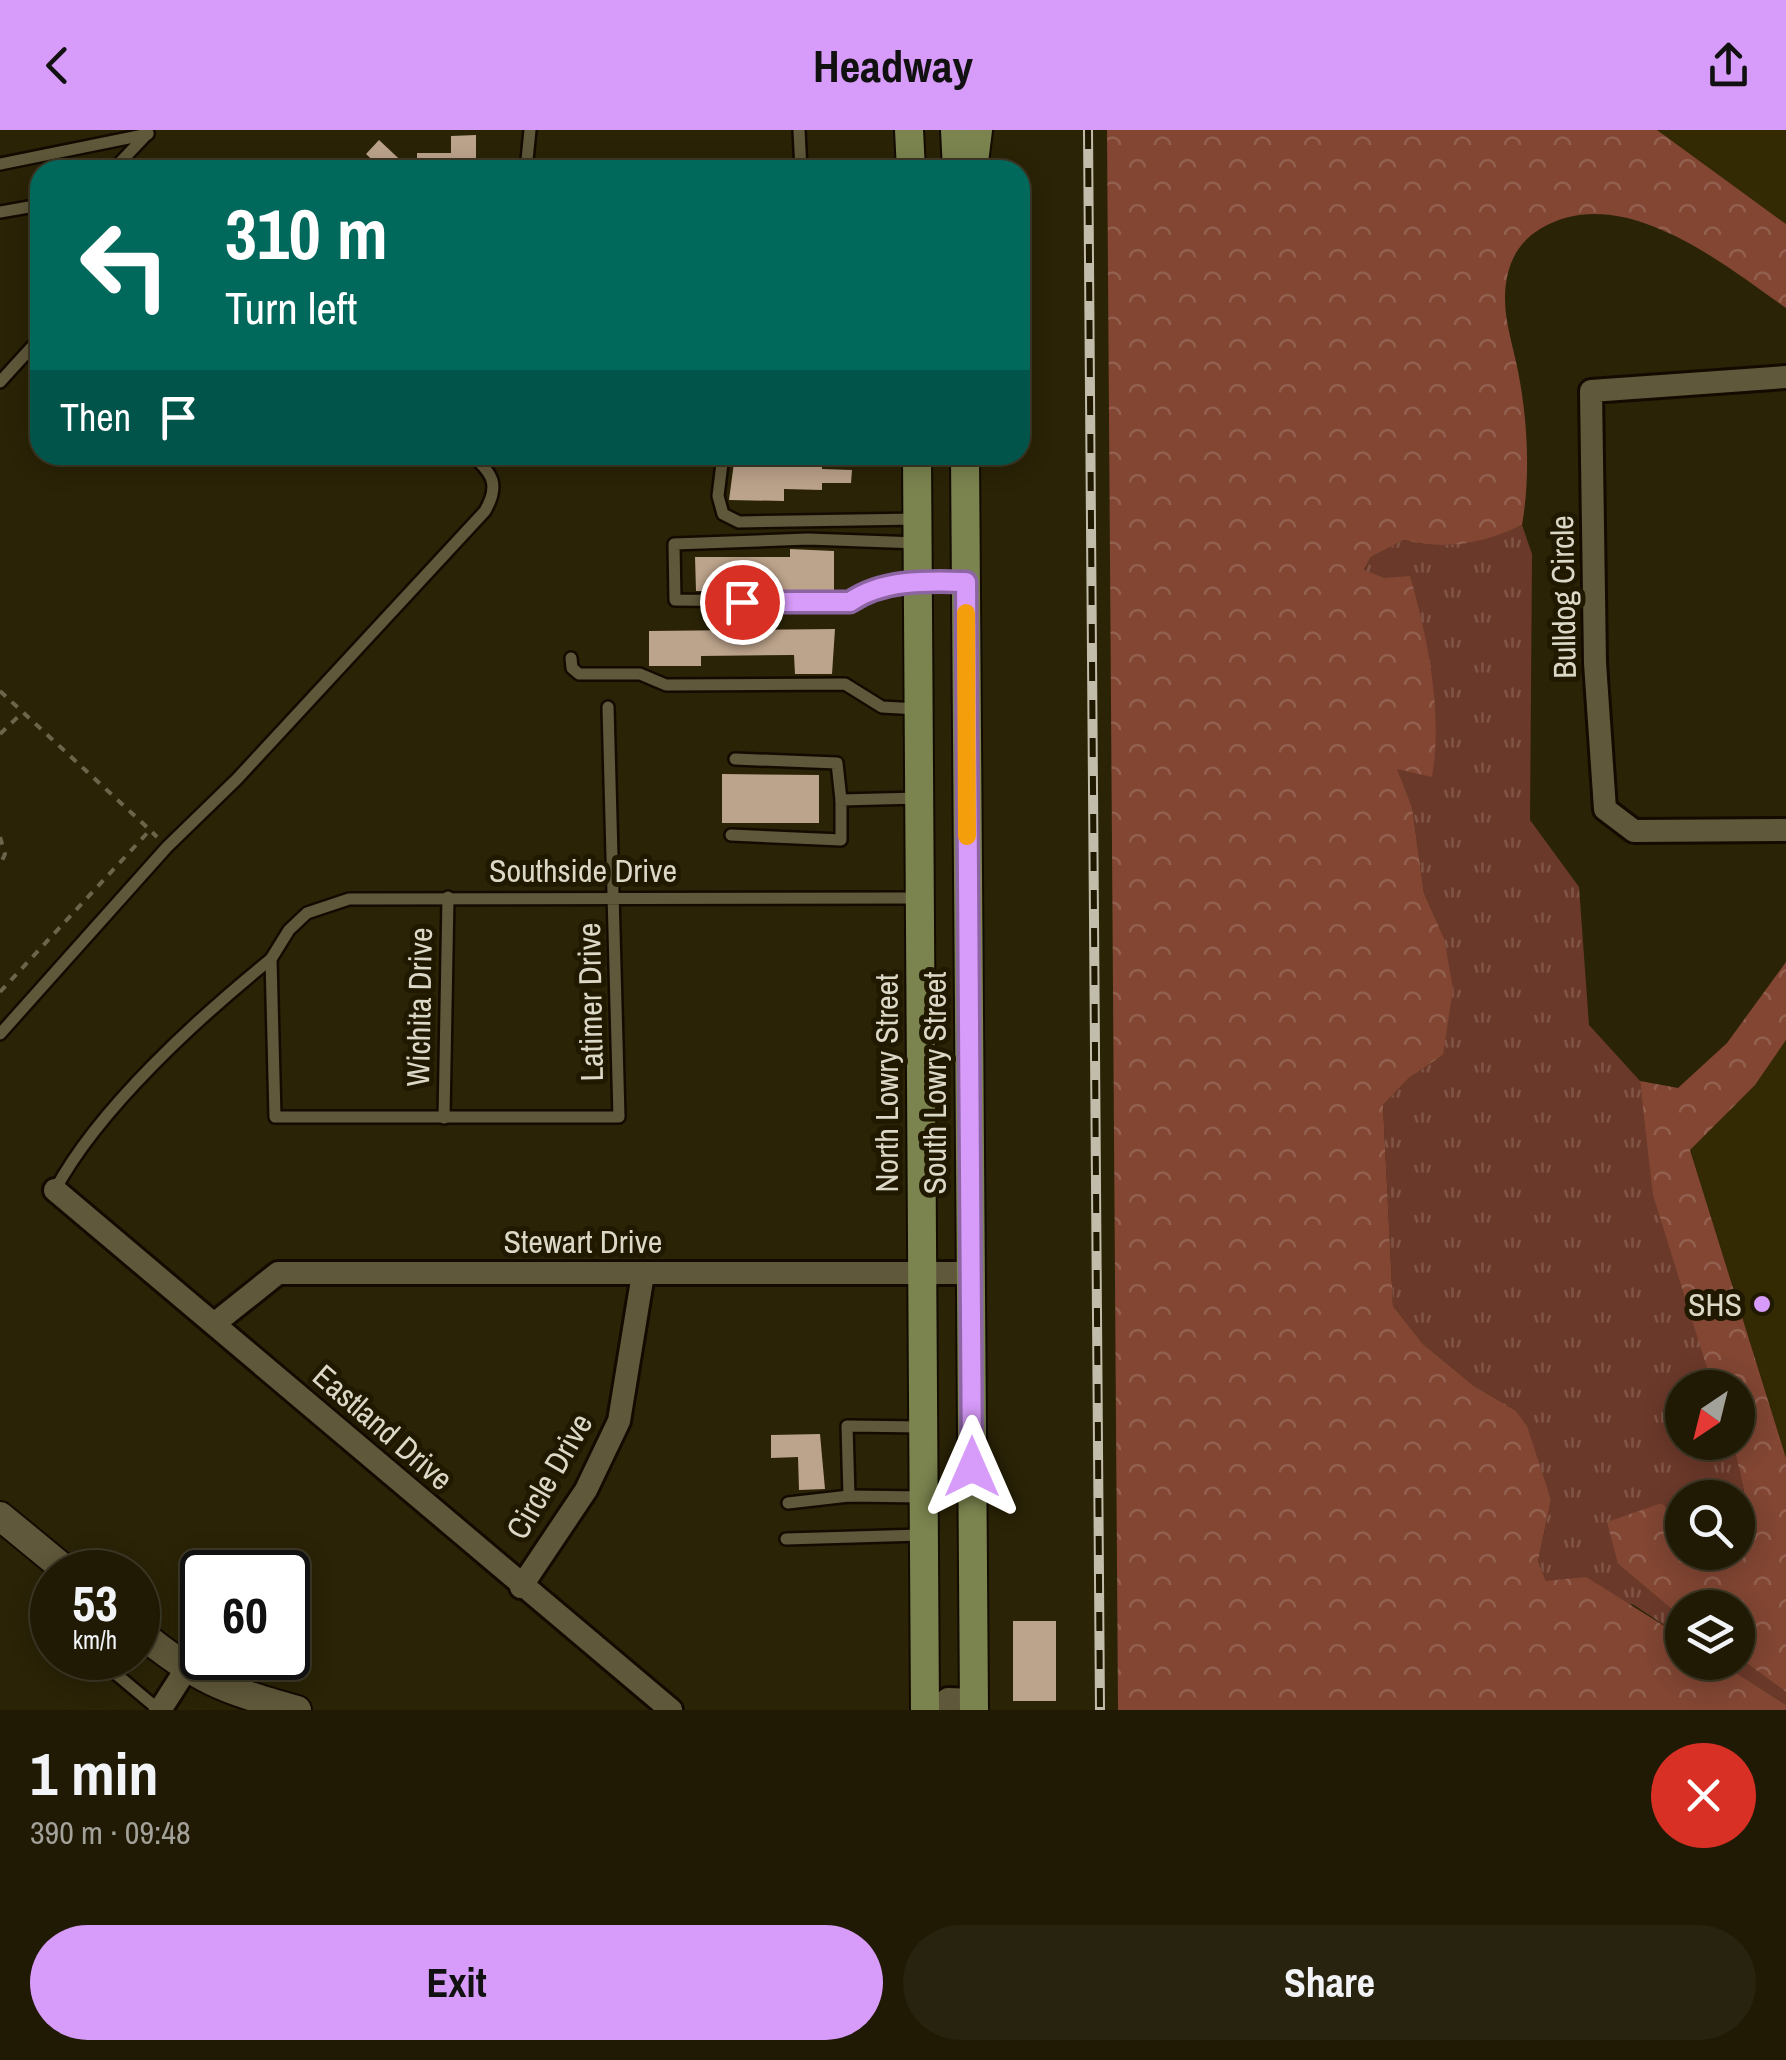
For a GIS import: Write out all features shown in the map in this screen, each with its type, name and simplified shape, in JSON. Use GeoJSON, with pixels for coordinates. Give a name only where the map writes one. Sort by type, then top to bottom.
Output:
{"type":"FeatureCollection","features":[{"type":"Feature","properties":{"kind":"main road"},"geometry":{"type":"LineString","coordinates":[[909,130],[910,160]]}},
{"type":"Feature","properties":{"kind":"main road"},"geometry":{"type":"LineString","coordinates":[[955,130],[956,160]]}},
{"type":"Feature","properties":{"kind":"main road"},"geometry":{"type":"LineString","coordinates":[[974,160],[978,130]]}},
{"type":"Feature","properties":{"kind":"main road","name":"North Lowry Street"},"geometry":{"type":"LineString","coordinates":[[918,465],[925,1710]]}},
{"type":"Feature","properties":{"kind":"main road","name":"South Lowry Street"},"geometry":{"type":"LineString","coordinates":[[964,465],[974,1705]]}},
{"type":"Feature","properties":{"kind":"main road"},"geometry":{"type":"LineString","coordinates":[[918,581],[966,582]]}},
{"type":"Feature","properties":{"kind":"street","name":"Bulldog Circle"},"geometry":{"type":"LineString","coordinates":[[1786,377],[1591,391],[1595,663],[1605,809],[1634,830],[1786,830]]}},
{"type":"Feature","properties":{"kind":"street","name":"Eastland Drive"},"geometry":{"type":"LineString","coordinates":[[55,1190],[520,1587],[672,1710]]}},
{"type":"Feature","properties":{"kind":"street","name":"Stewart Drive"},"geometry":{"type":"LineString","coordinates":[[214,1324],[278,1273],[970,1274]]}},
{"type":"Feature","properties":{"kind":"street","name":"Circle Drive"},"geometry":{"type":"LineString","coordinates":[[520,1587],[586,1490],[619,1421],[643,1274]]}},
{"type":"Feature","properties":{"kind":"street"},"geometry":{"type":"LineString","coordinates":[[0,1516],[35,1550]]}},
{"type":"Feature","properties":{"kind":"street"},"geometry":{"type":"LineString","coordinates":[[160,1650],[180,1667]]}},
{"type":"Feature","properties":{"kind":"street"},"geometry":{"type":"LineString","coordinates":[[159,1710],[180,1678]]}},
{"type":"Feature","properties":{"kind":"street"},"geometry":{"type":"LineString","coordinates":[[205,1680],[296,1710]]}},
{"type":"Feature","properties":{"kind":"street"},"geometry":{"type":"LineString","coordinates":[[934,1710],[948,1699],[974,1705]]}},
{"type":"Feature","properties":{"kind":"lane"},"geometry":{"type":"LineString","coordinates":[[527,160],[530,130]]}},
{"type":"Feature","properties":{"kind":"lane"},"geometry":{"type":"LineString","coordinates":[[799,130],[800,160]]}},
{"type":"Feature","properties":{"kind":"lane"},"geometry":{"type":"LineString","coordinates":[[0,164],[150,132]]}},
{"type":"Feature","properties":{"kind":"lane"},"geometry":{"type":"LineString","coordinates":[[123,160],[150,132]]}},
{"type":"Feature","properties":{"kind":"lane"},"geometry":{"type":"LineString","coordinates":[[0,212],[30,207]]}},
{"type":"Feature","properties":{"kind":"lane"},"geometry":{"type":"LineString","coordinates":[[0,382],[30,349]]}},
{"type":"Feature","properties":{"kind":"lane"},"geometry":{"type":"LineString","coordinates":[[0,1034],[167,847],[237,779],[485,511],[496,492],[492,473],[483,465]]}},
{"type":"Feature","properties":{"kind":"lane"},"geometry":{"type":"LineString","coordinates":[[721,465],[718,496],[723,514],[739,522],[918,531]]}},
{"type":"Feature","properties":{"kind":"lane"},"geometry":{"type":"LineString","coordinates":[[918,531],[674,544],[675,600],[850,602],[864,592],[918,581]]}},
{"type":"Feature","properties":{"kind":"lane"},"geometry":{"type":"LineString","coordinates":[[571,658],[572,668],[579,674],[640,674],[666,684],[845,684],[882,707],[918,710]]}},
{"type":"Feature","properties":{"kind":"lane","name":"Latimer Drive"},"geometry":{"type":"LineString","coordinates":[[444,1118],[619,1117],[608,707]]}},
{"type":"Feature","properties":{"kind":"lane"},"geometry":{"type":"LineString","coordinates":[[731,835],[841,840],[837,762],[735,760]]}},
{"type":"Feature","properties":{"kind":"lane"},"geometry":{"type":"LineString","coordinates":[[841,800],[919,798]]}},
{"type":"Feature","properties":{"kind":"lane","name":"Wichita Drive"},"geometry":{"type":"LineString","coordinates":[[444,1118],[448,897]]}},
{"type":"Feature","properties":{"kind":"lane","name":"Southside Drive"},"geometry":{"type":"LineString","coordinates":[[55,1190],[71,1160],[110,1114],[226,996],[271,959],[288,930],[307,912],[349,899],[920,898]]}},
{"type":"Feature","properties":{"kind":"lane"},"geometry":{"type":"LineString","coordinates":[[271,959],[275,1117],[444,1118]]}},
{"type":"Feature","properties":{"kind":"lane"},"geometry":{"type":"LineString","coordinates":[[849,1496],[847,1426],[923,1427]]}},
{"type":"Feature","properties":{"kind":"lane"},"geometry":{"type":"LineString","coordinates":[[788,1503],[849,1496],[924,1497]]}},
{"type":"Feature","properties":{"kind":"lane"},"geometry":{"type":"LineString","coordinates":[[786,1540],[924,1535]]}},
{"type":"Feature","properties":{"kind":"lane"},"geometry":{"type":"LineString","coordinates":[[124,1680],[159,1710]]}},
{"type":"Feature","properties":{"kind":"path"},"geometry":{"type":"LineString","coordinates":[[0,691],[167,847]]}},
{"type":"Feature","properties":{"kind":"path"},"geometry":{"type":"LineString","coordinates":[[0,734],[22,712]]}},
{"type":"Feature","properties":{"kind":"path"},"geometry":{"type":"LineString","coordinates":[[0,992],[150,830]]}},
{"type":"Feature","properties":{"kind":"path"},"geometry":{"type":"LineString","coordinates":[[0,836],[5,854],[0,865]]}},
{"type":"Feature","properties":{"kind":"shaded area"},"geometry":{"type":"Polygon","coordinates":[[[1657,130],[1786,130],[1786,224],[1657,130]]]}},
{"type":"Feature","properties":{"kind":"shaded area","name":"SHS"},"geometry":{"type":"Polygon","coordinates":[[[1786,1040],[1786,1458],[1690,1149],[1755,1085],[1786,1040]]]}},
{"type":"Feature","properties":{"kind":"green space"},"geometry":{"type":"Polygon","coordinates":[[[1107,130],[1657,130],[1786,224],[1786,308],[1701,250],[1637,221],[1604,214],[1571,216],[1540,229],[1513,258],[1505,299],[1526,435],[1522,525],[1464,543],[1434,545],[1404,540],[1371,557],[1364,570],[1384,578],[1410,576],[1423,625],[1435,701],[1432,777],[1397,769],[1412,807],[1424,893],[1444,938],[1453,989],[1443,1055],[1409,1078],[1383,1105],[1393,1306],[1423,1344],[1474,1386],[1515,1410],[1527,1426],[1551,1500],[1538,1561],[1546,1581],[1586,1577],[1665,1626],[1665,1680],[1747,1680],[1786,1705],[1786,1710],[1118,1710],[1107,130]]]}},
{"type":"Feature","properties":{"kind":"green space"},"geometry":{"type":"Polygon","coordinates":[[[1522,525],[1532,554],[1530,820],[1579,887],[1589,1025],[1640,1081],[1645,1118],[1712,1370],[1665,1370],[1665,1460],[1737,1460],[1741,1480],[1665,1480],[1665,1508],[1661,1503],[1618,1564],[1665,1604],[1665,1626],[1634,1605],[1546,1581],[1538,1561],[1551,1500],[1515,1410],[1474,1386],[1423,1344],[1393,1306],[1383,1105],[1409,1078],[1443,1055],[1444,938],[1424,893],[1412,807],[1396,768],[1422,684],[1423,630],[1414,607],[1394,587],[1364,571],[1371,557],[1404,540],[1434,545],[1494,536],[1522,525]]]}},
{"type":"Feature","properties":{"kind":"green space"},"geometry":{"type":"Polygon","coordinates":[[[1786,962],[1786,1040],[1755,1085],[1690,1150],[1786,1458],[1786,1692],[1755,1669],[1755,1590],[1665,1590],[1665,1604],[1618,1564],[1607,1522],[1662,1503],[1665,1570],[1755,1570],[1755,1480],[1741,1480],[1737,1460],[1755,1460],[1755,1370],[1708,1370],[1653,1195],[1640,1081],[1678,1088],[1727,1043],[1786,962]]]}},
{"type":"Feature","properties":{"kind":"green space"},"geometry":{"type":"Polygon","coordinates":[[[1755,1669],[1786,1692],[1786,1705],[1747,1680],[1755,1680],[1755,1669]]]}},
{"type":"Feature","properties":{"kind":"building"},"geometry":{"type":"Polygon","coordinates":[[[476,135],[476,160],[417,160],[417,153],[451,153],[451,136],[476,135]]]}},
{"type":"Feature","properties":{"kind":"building"},"geometry":{"type":"Polygon","coordinates":[[[379,140],[400,160],[372,160],[366,154],[379,140]]]}},
{"type":"Feature","properties":{"kind":"building"},"geometry":{"type":"Polygon","coordinates":[[[734,465],[822,465],[822,469],[852,470],[851,483],[822,483],[822,490],[784,489],[784,501],[729,500],[734,465]]]}},
{"type":"Feature","properties":{"kind":"building"},"geometry":{"type":"Polygon","coordinates":[[[790,549],[834,551],[834,592],[696,591],[695,557],[790,557],[790,549]]]}},
{"type":"Feature","properties":{"kind":"building"},"geometry":{"type":"Polygon","coordinates":[[[835,629],[832,674],[795,674],[794,655],[701,656],[701,666],[649,666],[649,631],[835,629]]]}},
{"type":"Feature","properties":{"kind":"building"},"geometry":{"type":"Polygon","coordinates":[[[722,774],[819,775],[819,823],[722,823],[722,774]]]}},
{"type":"Feature","properties":{"kind":"building"},"geometry":{"type":"Polygon","coordinates":[[[820,1434],[825,1489],[799,1490],[798,1457],[771,1458],[771,1435],[820,1434]]]}},
{"type":"Feature","properties":{"kind":"building"},"geometry":{"type":"Polygon","coordinates":[[[1013,1621],[1056,1621],[1056,1701],[1013,1701],[1013,1621]]]}},
{"type":"Feature","properties":{"kind":"railway"},"geometry":{"type":"LineString","coordinates":[[1088,130],[1100,1710]]}},
{"type":"Feature","properties":{"kind":"slow traffic"},"geometry":{"type":"LineString","coordinates":[[966,613],[967,836]]}},
{"type":"Feature","properties":{"kind":"place","name":"SHS"},"geometry":{"type":"Point","coordinates":[1762,1304]}},
{"type":"Feature","properties":{"kind":"route"},"geometry":{"type":"LineString","coordinates":[[742,602],[850,602],[864,592],[918,581],[966,582],[972,1467]]}}]}
